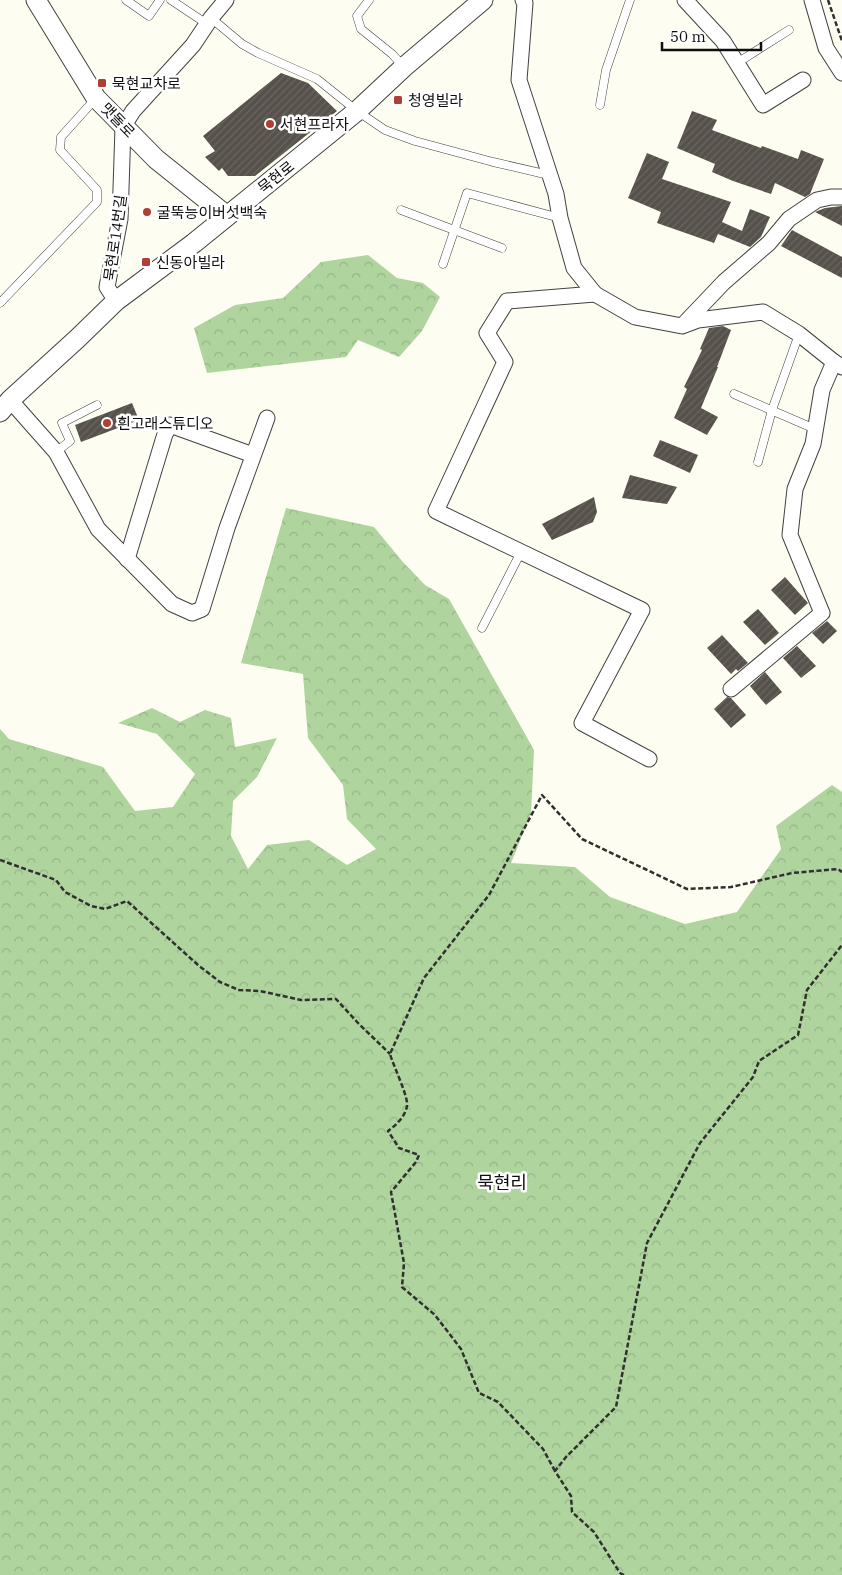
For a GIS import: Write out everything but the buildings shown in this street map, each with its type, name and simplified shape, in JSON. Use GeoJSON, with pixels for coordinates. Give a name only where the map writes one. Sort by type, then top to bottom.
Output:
{"type":"FeatureCollection","features":[{"type":"Feature","properties":{"kind":"street","name":"맷돌로"},"geometry":{"type":"LineString","coordinates":[[36,0],[96,98],[156,159],[227,216]]}},
{"type":"Feature","properties":{"kind":"street"},"geometry":{"type":"LineString","coordinates":[[123,127],[133,111],[192,45],[226,0]]}},
{"type":"Feature","properties":{"kind":"street","name":"묵현로"},"geometry":{"type":"LineString","coordinates":[[5,406],[116,301],[227,216],[357,111],[404,67],[483,0]]}},
{"type":"Feature","properties":{"kind":"street"},"geometry":{"type":"LineString","coordinates":[[523,0],[525,3],[518,80],[556,194],[560,218],[574,268],[595,294],[635,317],[682,326],[698,320],[764,312],[798,334],[838,364],[822,390],[813,444],[795,489],[790,535],[822,613],[731,690]]}},
{"type":"Feature","properties":{"kind":"street"},"geometry":{"type":"LineString","coordinates":[[685,0],[723,41],[763,104],[803,80]]}},
{"type":"Feature","properties":{"kind":"street"},"geometry":{"type":"LineString","coordinates":[[812,0],[826,48],[842,73]]}},
{"type":"Feature","properties":{"kind":"street","name":"묵현로14번길"},"geometry":{"type":"LineString","coordinates":[[116,301],[107,287],[120,219],[123,127]]}},
{"type":"Feature","properties":{"kind":"street"},"geometry":{"type":"LineString","coordinates":[[682,326],[724,282],[769,243],[789,219],[817,200],[842,197]]}},
{"type":"Feature","properties":{"kind":"street"},"geometry":{"type":"LineString","coordinates":[[595,294],[508,301],[487,333],[505,362],[436,511],[642,610],[582,723],[649,759]]}},
{"type":"Feature","properties":{"kind":"street"},"geometry":{"type":"LineString","coordinates":[[5,406],[56,452],[98,529],[172,604],[192,613],[202,609],[227,528],[267,418]]}},
{"type":"Feature","properties":{"kind":"street"},"geometry":{"type":"LineString","coordinates":[[127,558],[165,434],[170,425],[253,455]]}},
{"type":"Feature","properties":{"kind":"lane"},"geometry":{"type":"LineString","coordinates":[[126,0],[149,16],[160,0]]}},
{"type":"Feature","properties":{"kind":"lane"},"geometry":{"type":"LineString","coordinates":[[171,0],[209,21],[258,53],[317,79],[357,111],[385,130],[494,162],[549,175]]}},
{"type":"Feature","properties":{"kind":"lane"},"geometry":{"type":"LineString","coordinates":[[370,0],[358,16],[361,29],[392,54],[404,67]]}},
{"type":"Feature","properties":{"kind":"lane"},"geometry":{"type":"LineString","coordinates":[[600,104],[606,70],[630,0]]}},
{"type":"Feature","properties":{"kind":"lane"},"geometry":{"type":"LineString","coordinates":[[737,63],[789,30]]}},
{"type":"Feature","properties":{"kind":"lane"},"geometry":{"type":"LineString","coordinates":[[0,303],[97,202],[97,190],[60,150],[61,137],[96,98]]}},
{"type":"Feature","properties":{"kind":"lane"},"geometry":{"type":"LineString","coordinates":[[443,264],[467,193],[560,218]]}},
{"type":"Feature","properties":{"kind":"lane"},"geometry":{"type":"LineString","coordinates":[[401,210],[502,248]]}},
{"type":"Feature","properties":{"kind":"lane"},"geometry":{"type":"LineString","coordinates":[[758,462],[772,410],[798,334]]}},
{"type":"Feature","properties":{"kind":"lane"},"geometry":{"type":"LineString","coordinates":[[734,394],[815,429]]}},
{"type":"Feature","properties":{"kind":"lane"},"geometry":{"type":"LineString","coordinates":[[56,452],[70,441],[62,423],[97,405]]}},
{"type":"Feature","properties":{"kind":"lane"},"geometry":{"type":"LineString","coordinates":[[482,628],[520,552]]}},
{"type":"Feature","properties":{"kind":"path"},"geometry":{"type":"LineString","coordinates":[[828,0],[842,41]]}},
{"type":"Feature","properties":{"kind":"path"},"geometry":{"type":"LineString","coordinates":[[390,1054],[424,978],[489,895],[542,795],[582,840],[686,889],[731,887],[792,873],[838,869],[842,872]]}},
{"type":"Feature","properties":{"kind":"path"},"geometry":{"type":"LineString","coordinates":[[0,860],[56,880],[66,892],[91,906],[105,909],[127,901],[198,965],[220,982],[240,990],[260,991],[301,1000],[336,999],[390,1054],[406,1096],[407,1107],[398,1124],[388,1130],[399,1148],[419,1155],[416,1162],[391,1192],[404,1263],[402,1287],[435,1315],[460,1349],[479,1393],[498,1402],[543,1449],[571,1496],[572,1512],[594,1532],[620,1573],[624,1575]]}},
{"type":"Feature","properties":{"kind":"path"},"geometry":{"type":"LineString","coordinates":[[555,1471],[566,1457],[616,1407],[647,1243],[700,1143],[752,1077],[758,1061],[798,1035],[807,990],[842,946]]}},
{"type":"Feature","properties":{"kind":"green space"},"geometry":{"type":"Polygon","coordinates":[[[368,255],[397,278],[423,283],[440,297],[422,331],[399,357],[358,340],[346,357],[207,373],[194,328],[235,305],[283,298],[321,262],[368,255]]]}},
{"type":"Feature","properties":{"kind":"green space"},"geometry":{"type":"Polygon","coordinates":[[[286,508],[374,527],[425,585],[449,599],[534,750],[531,814],[511,863],[575,867],[610,897],[685,924],[737,912],[781,849],[776,826],[832,785],[842,792],[842,1575],[0,1575],[0,729],[9,739],[103,767],[135,811],[173,807],[195,774],[157,734],[118,723],[152,708],[180,722],[205,710],[231,718],[235,747],[277,738],[257,777],[233,801],[231,836],[248,869],[267,845],[309,840],[347,865],[376,849],[347,819],[343,785],[308,738],[303,674],[241,663],[286,508]]]}},
{"type":"Feature","properties":{"kind":"place","name":"묵현교차로"},"geometry":{"type":"Point","coordinates":[102,83]}},
{"type":"Feature","properties":{"kind":"place","name":"청영빌라"},"geometry":{"type":"Point","coordinates":[398,100]}},
{"type":"Feature","properties":{"kind":"place","name":"서현프라자"},"geometry":{"type":"Point","coordinates":[270,124]}},
{"type":"Feature","properties":{"kind":"place","name":"굴뚝능이버섯백숙"},"geometry":{"type":"Point","coordinates":[147,212]}},
{"type":"Feature","properties":{"kind":"place","name":"신동아빌라"},"geometry":{"type":"Point","coordinates":[146,262]}},
{"type":"Feature","properties":{"kind":"place","name":"흰고래스튜디오"},"geometry":{"type":"Point","coordinates":[107,423]}},
{"type":"Feature","properties":{"kind":"district","name":"묵현리"},"geometry":{"type":"Point","coordinates":[502,1182]}}]}
